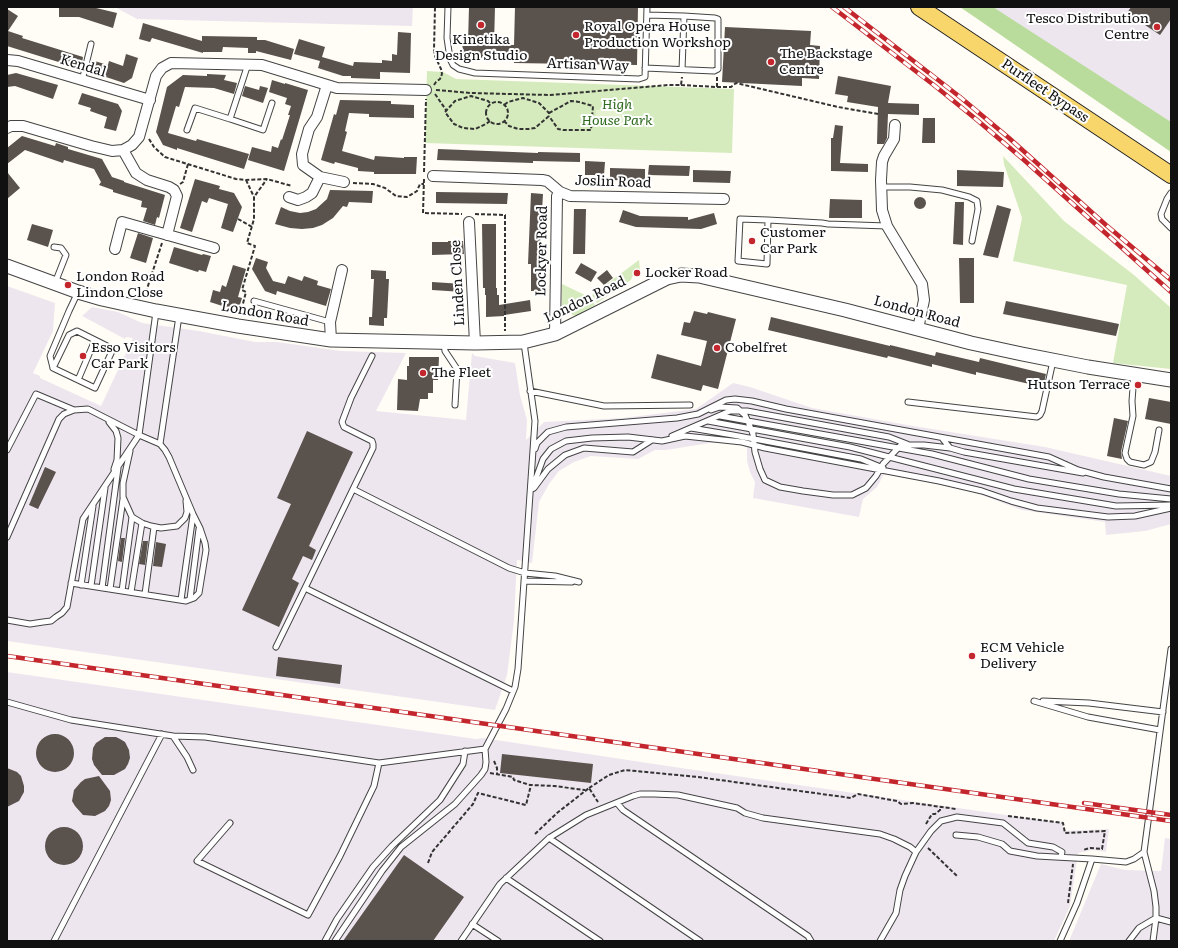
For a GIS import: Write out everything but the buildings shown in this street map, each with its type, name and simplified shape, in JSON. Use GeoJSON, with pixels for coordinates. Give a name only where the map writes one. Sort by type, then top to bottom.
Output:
{"type":"FeatureCollection","features":[{"type":"Feature","properties":{"kind":"main road","name":"Purfleet Bypass"},"geometry":{"type":"LineString","coordinates":[[918,7],[1171,175]]}},
{"type":"Feature","properties":{"kind":"street","name":"Kendal"},"geometry":{"type":"LineString","coordinates":[[7,60],[18,61],[150,100]]}},
{"type":"Feature","properties":{"kind":"street"},"geometry":{"type":"LineString","coordinates":[[7,128],[11,126],[23,126],[91,146],[112,151],[123,150],[132,145],[139,137],[156,76],[162,68],[171,63],[262,65],[337,88],[430,90]]}},
{"type":"Feature","properties":{"kind":"street"},"geometry":{"type":"LineString","coordinates":[[327,85],[317,117],[309,129],[302,154],[303,165],[320,177],[344,182]]}},
{"type":"Feature","properties":{"kind":"street"},"geometry":{"type":"LineString","coordinates":[[895,125],[893,142],[883,159],[881,187],[882,210],[887,226],[922,284],[924,300],[918,329]]}},
{"type":"Feature","properties":{"kind":"street"},"geometry":{"type":"LineString","coordinates":[[123,150],[136,173],[147,180],[174,190],[177,196],[166,235]]}},
{"type":"Feature","properties":{"kind":"street","name":"Joslin Road"},"geometry":{"type":"LineString","coordinates":[[433,176],[542,180],[547,181],[560,192],[570,196],[724,200]]}},
{"type":"Feature","properties":{"kind":"street"},"geometry":{"type":"LineString","coordinates":[[289,197],[298,200],[306,197],[312,193],[320,177]]}},
{"type":"Feature","properties":{"kind":"street","name":"Lockyer Road"},"geometry":{"type":"LineString","coordinates":[[554,334],[557,196],[560,192]]}},
{"type":"Feature","properties":{"kind":"street"},"geometry":{"type":"LineString","coordinates":[[115,249],[122,222],[214,248]]}},
{"type":"Feature","properties":{"kind":"street","name":"Linden Close"},"geometry":{"type":"LineString","coordinates":[[469,222],[475,343]]}},
{"type":"Feature","properties":{"kind":"street","name":"London Road"},"geometry":{"type":"LineString","coordinates":[[7,266],[78,292],[141,308],[238,326],[331,340],[444,343],[523,342],[554,334],[667,278],[691,275],[776,293],[971,343],[1134,375],[1171,380]]}},
{"type":"Feature","properties":{"kind":"street"},"geometry":{"type":"LineString","coordinates":[[331,340],[330,322],[342,270]]}},
{"type":"Feature","properties":{"kind":"lane","name":"Artisan Way"},"geometry":{"type":"LineString","coordinates":[[448,7],[447,38],[450,59],[453,65],[459,69],[475,73],[639,79],[645,77],[645,68]]}},
{"type":"Feature","properties":{"kind":"lane"},"geometry":{"type":"LineString","coordinates":[[647,7],[645,68],[718,70],[718,19],[647,15]]}},
{"type":"Feature","properties":{"kind":"lane"},"geometry":{"type":"LineString","coordinates":[[682,70],[684,16]]}},
{"type":"Feature","properties":{"kind":"lane"},"geometry":{"type":"LineString","coordinates":[[82,81],[91,44]]}},
{"type":"Feature","properties":{"kind":"lane"},"geometry":{"type":"LineString","coordinates":[[230,120],[248,64]]}},
{"type":"Feature","properties":{"kind":"lane"},"geometry":{"type":"LineString","coordinates":[[187,130],[195,108],[263,130],[272,103]]}},
{"type":"Feature","properties":{"kind":"lane"},"geometry":{"type":"LineString","coordinates":[[881,187],[910,187],[942,190],[969,197],[977,201],[978,209],[972,240]]}},
{"type":"Feature","properties":{"kind":"lane"},"geometry":{"type":"LineString","coordinates":[[1171,193],[1161,214],[1162,219],[1171,228]]}},
{"type":"Feature","properties":{"kind":"lane"},"geometry":{"type":"LineString","coordinates":[[768,220],[767,264],[738,261],[740,219],[768,220],[822,223],[828,224],[887,226]]}},
{"type":"Feature","properties":{"kind":"lane"},"geometry":{"type":"LineString","coordinates":[[54,246],[61,248],[66,255],[54,283]]}},
{"type":"Feature","properties":{"kind":"lane"},"geometry":{"type":"LineString","coordinates":[[53,368],[50,356],[78,292]]}},
{"type":"Feature","properties":{"kind":"lane"},"geometry":{"type":"LineString","coordinates":[[254,302],[330,322]]}},
{"type":"Feature","properties":{"kind":"lane"},"geometry":{"type":"LineString","coordinates":[[7,620],[30,624],[51,621],[62,613],[67,607],[83,520],[138,435],[156,311]]}},
{"type":"Feature","properties":{"kind":"lane"},"geometry":{"type":"LineString","coordinates":[[160,444],[179,315]]}},
{"type":"Feature","properties":{"kind":"lane"},"geometry":{"type":"LineString","coordinates":[[77,331],[113,349],[95,388],[53,368],[69,335],[77,331]]}},
{"type":"Feature","properties":{"kind":"lane"},"geometry":{"type":"LineString","coordinates":[[78,380],[95,340]]}},
{"type":"Feature","properties":{"kind":"lane"},"geometry":{"type":"LineString","coordinates":[[335,941],[401,847],[455,804],[469,790],[484,770],[486,756],[485,749],[506,709],[513,691],[518,669],[535,421],[523,342]]}},
{"type":"Feature","properties":{"kind":"lane"},"geometry":{"type":"LineString","coordinates":[[444,343],[445,351],[457,369],[455,405]]}},
{"type":"Feature","properties":{"kind":"lane"},"geometry":{"type":"LineString","coordinates":[[276,647],[353,489],[373,444],[372,441],[344,427],[342,422],[350,398],[372,356]]}},
{"type":"Feature","properties":{"kind":"lane"},"geometry":{"type":"LineString","coordinates":[[908,402],[1037,417],[1040,415],[1044,404],[1053,360]]}},
{"type":"Feature","properties":{"kind":"lane"},"geometry":{"type":"LineString","coordinates":[[1134,375],[1132,401],[1133,416],[1125,453],[1127,459],[1130,462],[1144,465],[1151,462],[1155,452],[1159,430]]}},
{"type":"Feature","properties":{"kind":"lane"},"geometry":{"type":"LineString","coordinates":[[530,391],[604,406],[690,405]]}},
{"type":"Feature","properties":{"kind":"lane"},"geometry":{"type":"LineString","coordinates":[[7,450],[36,394],[74,410]]}},
{"type":"Feature","properties":{"kind":"lane"},"geometry":{"type":"LineString","coordinates":[[706,411],[726,400],[735,399],[752,401],[786,409],[1049,457],[1078,470],[1104,477]]}},
{"type":"Feature","properties":{"kind":"lane"},"geometry":{"type":"LineString","coordinates":[[532,456],[537,443],[548,432],[566,427],[678,418],[720,407],[737,408],[741,411],[751,428],[754,438],[755,452],[765,480],[780,487],[833,495],[852,495],[866,488],[890,456],[901,445],[924,445],[950,448],[964,452],[1171,489]]}},
{"type":"Feature","properties":{"kind":"lane"},"geometry":{"type":"LineString","coordinates":[[7,537],[59,419],[64,414],[74,410],[88,409],[138,435],[160,444],[169,457],[200,528],[206,550],[199,593],[194,598],[186,601],[71,583]]}},
{"type":"Feature","properties":{"kind":"lane"},"geometry":{"type":"LineString","coordinates":[[662,441],[730,411],[741,411],[889,437],[932,454]]}},
{"type":"Feature","properties":{"kind":"lane"},"geometry":{"type":"LineString","coordinates":[[720,416],[932,454],[1028,479],[1119,494],[1171,499]]}},
{"type":"Feature","properties":{"kind":"lane"},"geometry":{"type":"LineString","coordinates":[[105,418],[112,424],[118,438],[117,460],[112,475]]}},
{"type":"Feature","properties":{"kind":"lane"},"geometry":{"type":"LineString","coordinates":[[708,421],[850,447],[890,456],[1014,489],[1116,506],[1171,506]]}},
{"type":"Feature","properties":{"kind":"lane"},"geometry":{"type":"LineString","coordinates":[[691,428],[861,458],[881,468]]}},
{"type":"Feature","properties":{"kind":"lane"},"geometry":{"type":"LineString","coordinates":[[530,494],[543,459],[551,449],[566,441],[592,438],[628,437],[662,441],[685,436],[727,440],[881,468],[893,472],[982,491],[1037,508],[1108,517],[1135,516],[1171,506]]}},
{"type":"Feature","properties":{"kind":"lane"},"geometry":{"type":"LineString","coordinates":[[942,438],[950,448]]}},
{"type":"Feature","properties":{"kind":"lane"},"geometry":{"type":"LineString","coordinates":[[530,494],[548,469],[565,455],[584,448],[633,452],[652,440]]}},
{"type":"Feature","properties":{"kind":"lane"},"geometry":{"type":"LineString","coordinates":[[110,589],[125,472],[131,447]]}},
{"type":"Feature","properties":{"kind":"lane"},"geometry":{"type":"LineString","coordinates":[[102,588],[118,466]]}},
{"type":"Feature","properties":{"kind":"lane"},"geometry":{"type":"LineString","coordinates":[[91,586],[105,486]]}},
{"type":"Feature","properties":{"kind":"lane"},"geometry":{"type":"LineString","coordinates":[[353,489],[509,568],[525,573],[555,576],[579,582],[524,581]]}},
{"type":"Feature","properties":{"kind":"lane"},"geometry":{"type":"LineString","coordinates":[[132,517],[142,523],[154,527],[177,526],[182,522],[186,512],[184,492]]}},
{"type":"Feature","properties":{"kind":"lane"},"geometry":{"type":"LineString","coordinates":[[122,591],[132,517],[123,497]]}},
{"type":"Feature","properties":{"kind":"lane"},"geometry":{"type":"LineString","coordinates":[[81,584],[93,504]]}},
{"type":"Feature","properties":{"kind":"lane"},"geometry":{"type":"LineString","coordinates":[[181,600],[193,514]]}},
{"type":"Feature","properties":{"kind":"lane"},"geometry":{"type":"LineString","coordinates":[[131,592],[142,523]]}},
{"type":"Feature","properties":{"kind":"lane"},"geometry":{"type":"LineString","coordinates":[[144,594],[154,527]]}},
{"type":"Feature","properties":{"kind":"lane"},"geometry":{"type":"LineString","coordinates":[[190,599],[200,528]]}},
{"type":"Feature","properties":{"kind":"lane"},"geometry":{"type":"LineString","coordinates":[[305,588],[513,691]]}},
{"type":"Feature","properties":{"kind":"lane"},"geometry":{"type":"LineString","coordinates":[[1153,941],[1156,907],[1144,852],[1171,648]]}},
{"type":"Feature","properties":{"kind":"lane"},"geometry":{"type":"LineString","coordinates":[[1160,730],[1088,717],[1034,701],[1089,703],[1163,712]]}},
{"type":"Feature","properties":{"kind":"lane"},"geometry":{"type":"LineString","coordinates":[[7,702],[71,720],[173,736],[205,737],[379,763],[485,749]]}},
{"type":"Feature","properties":{"kind":"lane"},"geometry":{"type":"LineString","coordinates":[[54,941],[162,734]]}},
{"type":"Feature","properties":{"kind":"lane"},"geometry":{"type":"LineString","coordinates":[[173,736],[187,756],[193,770]]}},
{"type":"Feature","properties":{"kind":"lane"},"geometry":{"type":"LineString","coordinates":[[325,941],[342,912],[373,867],[392,846],[440,800],[463,764],[465,751]]}},
{"type":"Feature","properties":{"kind":"lane"},"geometry":{"type":"LineString","coordinates":[[230,823],[197,861],[308,915],[340,856],[374,786],[379,763]]}},
{"type":"Feature","properties":{"kind":"lane"},"geometry":{"type":"LineString","coordinates":[[461,941],[500,884],[549,838],[586,815],[640,794],[678,795],[737,808],[763,818],[880,834],[900,842],[916,852]]}},
{"type":"Feature","properties":{"kind":"lane"},"geometry":{"type":"LineString","coordinates":[[617,802],[623,810],[808,936],[811,941]]}},
{"type":"Feature","properties":{"kind":"lane"},"geometry":{"type":"LineString","coordinates":[[880,941],[896,913],[900,890],[916,852],[931,831],[941,821],[958,817],[1003,823],[1028,843],[1053,847],[1062,852],[1062,857]]}},
{"type":"Feature","properties":{"kind":"lane"},"geometry":{"type":"LineString","coordinates":[[956,835],[978,837],[1002,844],[1010,851],[1037,856],[1126,862],[1134,859],[1144,852]]}},
{"type":"Feature","properties":{"kind":"lane"},"geometry":{"type":"LineString","coordinates":[[549,838],[700,941]]}},
{"type":"Feature","properties":{"kind":"lane"},"geometry":{"type":"LineString","coordinates":[[1060,941],[1077,903],[1092,859]]}},
{"type":"Feature","properties":{"kind":"lane"},"geometry":{"type":"LineString","coordinates":[[506,878],[600,941]]}},
{"type":"Feature","properties":{"kind":"lane"},"geometry":{"type":"LineString","coordinates":[[1129,941],[1139,928],[1156,918],[1171,922]]}},
{"type":"Feature","properties":{"kind":"lane"},"geometry":{"type":"LineString","coordinates":[[472,924],[498,941]]}},
{"type":"Feature","properties":{"kind":"path"},"geometry":{"type":"LineString","coordinates":[[433,176],[424,176],[430,90],[440,79],[442,74],[434,50],[435,7]]}},
{"type":"Feature","properties":{"kind":"path"},"geometry":{"type":"LineString","coordinates":[[681,85],[682,70]]}},
{"type":"Feature","properties":{"kind":"path"},"geometry":{"type":"LineString","coordinates":[[717,86],[718,70]]}},
{"type":"Feature","properties":{"kind":"path"},"geometry":{"type":"LineString","coordinates":[[430,90],[471,94],[523,96],[681,85],[731,87],[736,83],[838,107],[878,114]]}},
{"type":"Feature","properties":{"kind":"path"},"geometry":{"type":"LineString","coordinates":[[430,90],[446,110],[445,114],[454,124],[463,128],[475,129],[490,121]]}},
{"type":"Feature","properties":{"kind":"path"},"geometry":{"type":"LineString","coordinates":[[446,110],[455,101],[471,94],[491,104],[500,103],[504,105],[507,108],[508,115],[504,121],[497,124],[490,121],[486,112],[491,104]]}},
{"type":"Feature","properties":{"kind":"path"},"geometry":{"type":"LineString","coordinates":[[504,105],[523,96],[539,103],[549,115],[558,129],[563,130],[591,130],[593,106],[579,102],[572,102],[549,115],[535,128],[518,129],[509,126],[504,121]]}},
{"type":"Feature","properties":{"kind":"path"},"geometry":{"type":"LineString","coordinates":[[142,128],[154,147],[165,157],[236,179],[267,179],[294,187]]}},
{"type":"Feature","properties":{"kind":"path"},"geometry":{"type":"LineString","coordinates":[[174,190],[183,182],[188,164]]}},
{"type":"Feature","properties":{"kind":"path"},"geometry":{"type":"LineString","coordinates":[[254,197],[267,179]]}},
{"type":"Feature","properties":{"kind":"path"},"geometry":{"type":"LineString","coordinates":[[238,326],[246,292],[242,290],[255,246],[247,243],[252,227],[255,202],[246,180]]}},
{"type":"Feature","properties":{"kind":"path"},"geometry":{"type":"LineString","coordinates":[[344,182],[373,184],[385,188],[396,196],[407,197],[417,191],[420,184],[424,184]]}},
{"type":"Feature","properties":{"kind":"path"},"geometry":{"type":"LineString","coordinates":[[238,219],[252,227]]}},
{"type":"Feature","properties":{"kind":"path"},"geometry":{"type":"LineString","coordinates":[[141,308],[166,235]]}},
{"type":"Feature","properties":{"kind":"path"},"geometry":{"type":"LineString","coordinates":[[493,757],[497,768],[497,775]]}},
{"type":"Feature","properties":{"kind":"path"},"geometry":{"type":"LineString","coordinates":[[484,770],[497,775],[514,777],[514,780],[531,785],[585,790]]}},
{"type":"Feature","properties":{"kind":"path"},"geometry":{"type":"LineString","coordinates":[[535,834],[557,813],[585,790],[609,775],[624,770],[851,798],[858,794],[897,801],[901,804],[913,803],[963,810]]}},
{"type":"Feature","properties":{"kind":"path"},"geometry":{"type":"LineString","coordinates":[[428,863],[432,852],[473,804],[478,793],[526,805],[531,785]]}},
{"type":"Feature","properties":{"kind":"path"},"geometry":{"type":"LineString","coordinates":[[589,788],[599,804],[598,810]]}},
{"type":"Feature","properties":{"kind":"path"},"geometry":{"type":"LineString","coordinates":[[925,826],[932,814],[935,814],[940,810],[940,807]]}},
{"type":"Feature","properties":{"kind":"path"},"geometry":{"type":"LineString","coordinates":[[1008,816],[1063,824],[1065,833],[1104,831],[1102,849],[1090,848],[1075,852],[1067,907]]}},
{"type":"Feature","properties":{"kind":"path"},"geometry":{"type":"LineString","coordinates":[[923,843],[958,877]]}},
{"type":"Feature","properties":{"kind":"shaded area"},"geometry":{"type":"Polygon","coordinates":[[[115,7],[413,7],[412,26],[137,19],[115,7]]]}},
{"type":"Feature","properties":{"kind":"shaded area"},"geometry":{"type":"Polygon","coordinates":[[[979,7],[1171,7],[1171,133],[979,7]]]}},
{"type":"Feature","properties":{"kind":"shaded area"},"geometry":{"type":"Polygon","coordinates":[[[7,286],[55,303],[53,331],[33,373],[40,376],[40,378],[101,406],[133,338],[126,337],[125,339],[82,316],[92,307],[118,312],[142,323],[199,331],[255,342],[277,342],[341,351],[406,353],[376,411],[466,420],[472,353],[475,356],[515,363],[520,395],[527,420],[526,440],[544,422],[623,418],[696,409],[733,383],[750,387],[812,408],[1045,447],[1171,476],[1171,524],[1145,531],[1106,535],[1105,522],[1022,510],[968,490],[884,474],[877,487],[863,499],[859,517],[753,498],[755,482],[747,461],[747,447],[730,443],[710,443],[666,450],[655,450],[638,459],[591,456],[574,462],[559,471],[549,484],[539,502],[532,563],[517,560],[514,621],[507,675],[495,710],[7,641],[7,286]]]}},
{"type":"Feature","properties":{"kind":"shaded area"},"geometry":{"type":"Polygon","coordinates":[[[7,672],[476,739],[483,738],[1062,823],[1064,831],[1109,829],[1106,852],[1093,850],[1078,853],[1070,906],[1054,941],[7,941],[7,672]]]}},
{"type":"Feature","properties":{"kind":"shaded area"},"geometry":{"type":"Polygon","coordinates":[[[1165,838],[1171,839],[1171,941],[1069,941],[1101,864],[1125,870],[1161,871],[1165,838]]]}},
{"type":"Feature","properties":{"kind":"green space"},"geometry":{"type":"Polygon","coordinates":[[[960,7],[993,7],[1171,122],[1171,152],[960,7]]]}},
{"type":"Feature","properties":{"kind":"green space","name":"High House Park"},"geometry":{"type":"Polygon","coordinates":[[[427,71],[443,72],[456,79],[734,89],[732,153],[425,143],[427,71]]]}},
{"type":"Feature","properties":{"kind":"green space","name":"High House Park"},"geometry":{"type":"Polygon","coordinates":[[[623,109],[623,127],[596,127],[596,110],[623,109]]]}},
{"type":"Feature","properties":{"kind":"green space"},"geometry":{"type":"Polygon","coordinates":[[[1003,156],[1064,221],[1134,275],[1171,308],[1171,369],[1113,363],[1127,285],[1013,261],[1022,218],[1004,164],[1003,156]]]}},
{"type":"Feature","properties":{"kind":"green space"},"geometry":{"type":"Polygon","coordinates":[[[639,260],[640,270],[633,275],[631,280],[597,303],[592,295],[639,260]]]}},
{"type":"Feature","properties":{"kind":"green space"},"geometry":{"type":"Polygon","coordinates":[[[562,284],[589,297],[583,298],[584,300],[571,307],[571,310],[564,308],[562,306],[562,284]]]}},
{"type":"Feature","properties":{"kind":"green space"},"geometry":{"type":"Polygon","coordinates":[[[590,298],[595,305],[576,316],[572,315],[571,312],[590,298]]]}},
{"type":"Feature","properties":{"kind":"railway"},"geometry":{"type":"LineString","coordinates":[[832,7],[977,120],[1024,160],[1171,292]]}},
{"type":"Feature","properties":{"kind":"railway"},"geometry":{"type":"LineString","coordinates":[[844,7],[960,97],[1171,280]]}},
{"type":"Feature","properties":{"kind":"railway"},"geometry":{"type":"LineString","coordinates":[[7,656],[1171,821]]}},
{"type":"Feature","properties":{"kind":"railway"},"geometry":{"type":"LineString","coordinates":[[1084,803],[1171,815]]}},
{"type":"Feature","properties":{"kind":"place","name":"Kinetika Design Studio"},"geometry":{"type":"Point","coordinates":[481,25]}},
{"type":"Feature","properties":{"kind":"place","name":"Tesco Distribution Centre"},"geometry":{"type":"Point","coordinates":[1157,27]}},
{"type":"Feature","properties":{"kind":"place","name":"Royal Opera House Production Workshop"},"geometry":{"type":"Point","coordinates":[576,35]}},
{"type":"Feature","properties":{"kind":"place","name":"The Backstage Centre"},"geometry":{"type":"Point","coordinates":[771,62]}},
{"type":"Feature","properties":{"kind":"place","name":"Customer Car Park"},"geometry":{"type":"Point","coordinates":[752,241]}},
{"type":"Feature","properties":{"kind":"place","name":"Locker Road"},"geometry":{"type":"Point","coordinates":[637,273]}},
{"type":"Feature","properties":{"kind":"place","name":"London Road Lindon Close"},"geometry":{"type":"Point","coordinates":[68,285]}},
{"type":"Feature","properties":{"kind":"place","name":"Cobelfret"},"geometry":{"type":"Point","coordinates":[717,348]}},
{"type":"Feature","properties":{"kind":"place","name":"Esso Visitors Car Park"},"geometry":{"type":"Point","coordinates":[83,356]}},
{"type":"Feature","properties":{"kind":"place","name":"The Fleet"},"geometry":{"type":"Point","coordinates":[423,373]}},
{"type":"Feature","properties":{"kind":"place","name":"Hutson Terrace"},"geometry":{"type":"Point","coordinates":[1138,385]}},
{"type":"Feature","properties":{"kind":"place","name":"ECM Vehicle Delivery"},"geometry":{"type":"Point","coordinates":[972,656]}}]}
